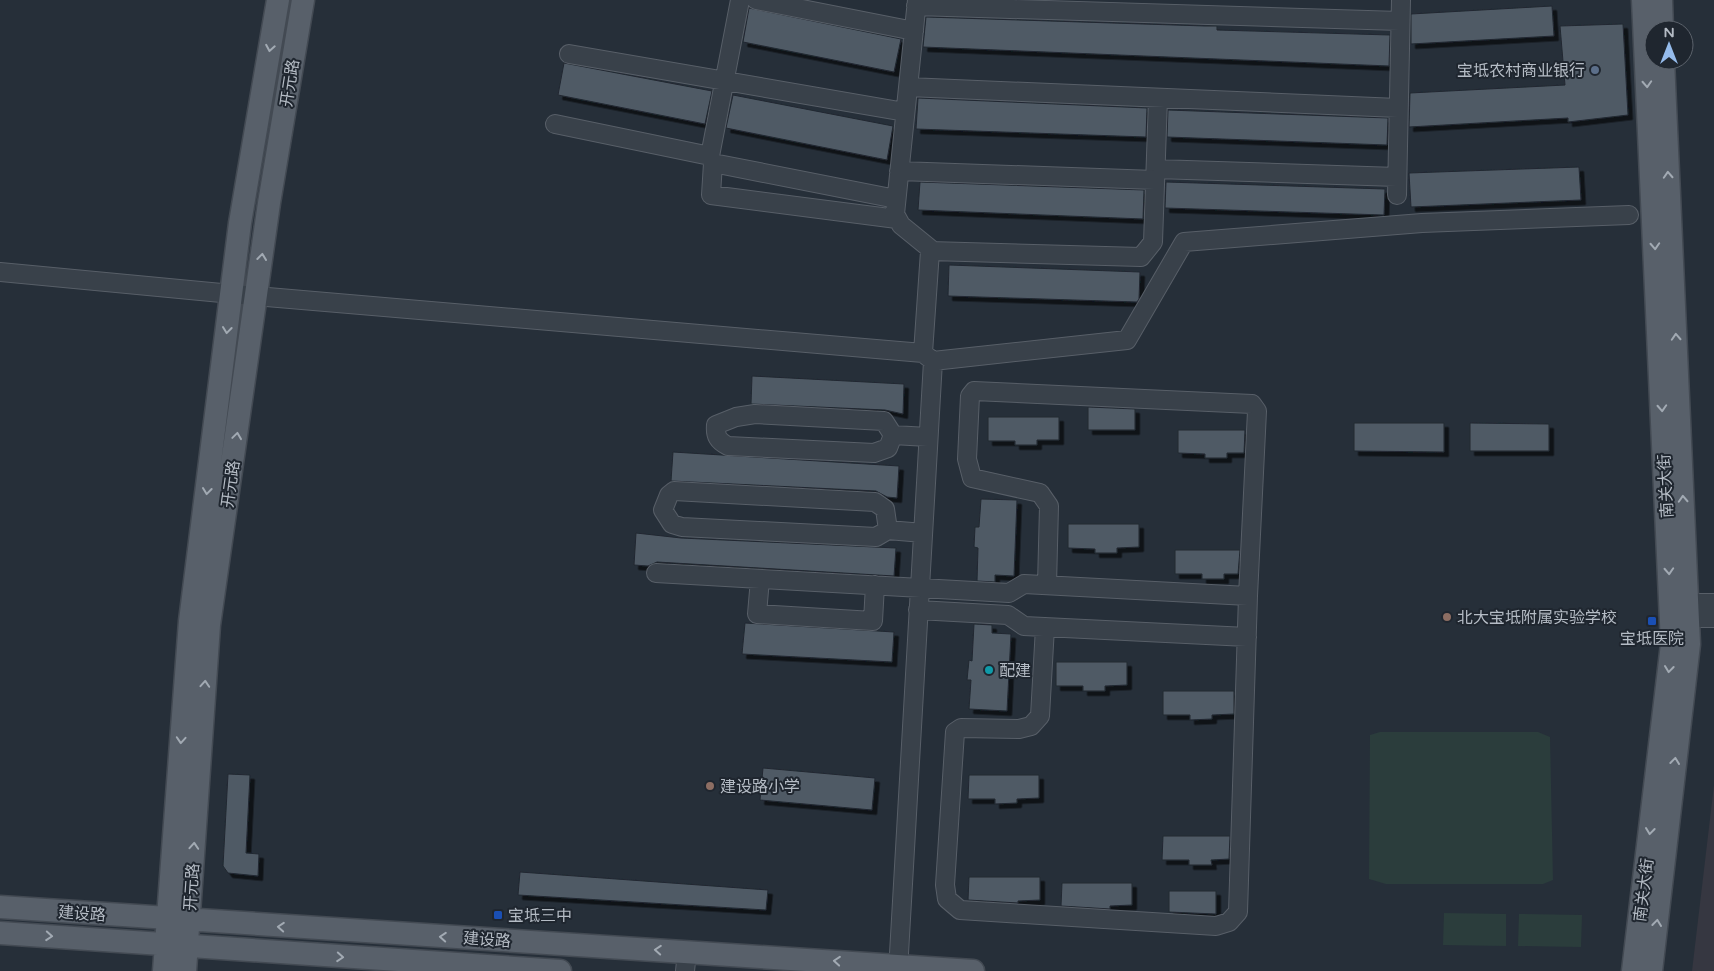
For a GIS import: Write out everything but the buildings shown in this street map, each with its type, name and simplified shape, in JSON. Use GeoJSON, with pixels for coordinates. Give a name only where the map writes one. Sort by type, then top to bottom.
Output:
{"type":"FeatureCollection","features":[{"type":"Feature","properties":{"kind":"main road","name":"开元路"},"geometry":{"type":"LineString","coordinates":[[178,920],[190,621],[240,223],[278,0]]}},
{"type":"Feature","properties":{"kind":"main road","name":"开元路"},"geometry":{"type":"LineString","coordinates":[[164,971],[176,946],[209,625],[258,296],[269,203],[304,0]]}},
{"type":"Feature","properties":{"kind":"main road","name":"南关大街"},"geometry":{"type":"LineString","coordinates":[[1643,0],[1679,611],[1689,644],[1651,971]]}},
{"type":"Feature","properties":{"kind":"main road"},"geometry":{"type":"LineString","coordinates":[[1661,0],[1662,20]]}},
{"type":"Feature","properties":{"kind":"main road","name":"南关大街"},"geometry":{"type":"LineString","coordinates":[[1633,971],[1672,644],[1679,611],[1663,70]]}},
{"type":"Feature","properties":{"kind":"main road","name":"建设路"},"geometry":{"type":"LineString","coordinates":[[0,907],[686,961],[973,971]]}},
{"type":"Feature","properties":{"kind":"main road","name":"建设路"},"geometry":{"type":"LineString","coordinates":[[0,933],[560,971]]}},
{"type":"Feature","properties":{"kind":"main road","name":"开元路"},"geometry":{"type":"LineString","coordinates":[[176,946],[185,971]]}},
{"type":"Feature","properties":{"kind":"street"},"geometry":{"type":"LineString","coordinates":[[740,0],[711,159],[712,194],[898,219]]}},
{"type":"Feature","properties":{"kind":"street"},"geometry":{"type":"LineString","coordinates":[[756,0],[914,31]]}},
{"type":"Feature","properties":{"kind":"street"},"geometry":{"type":"LineString","coordinates":[[899,171],[1156,174],[1397,186],[1401,0]]}},
{"type":"Feature","properties":{"kind":"street"},"geometry":{"type":"LineString","coordinates":[[933,252],[894,214],[916,3],[1161,8],[1400,21]]}},
{"type":"Feature","properties":{"kind":"street"},"geometry":{"type":"LineString","coordinates":[[569,54],[905,112]]}},
{"type":"Feature","properties":{"kind":"street"},"geometry":{"type":"LineString","coordinates":[[908,87],[1398,108]]}},
{"type":"Feature","properties":{"kind":"street"},"geometry":{"type":"LineString","coordinates":[[898,969],[928,437],[930,251],[1141,257],[1153,242],[1158,98]]}},
{"type":"Feature","properties":{"kind":"street"},"geometry":{"type":"LineString","coordinates":[[555,124],[896,199]]}},
{"type":"Feature","properties":{"kind":"street"},"geometry":{"type":"LineString","coordinates":[[0,272],[928,357],[1127,340],[1184,242],[1422,222],[1628,215]]}},
{"type":"Feature","properties":{"kind":"street"},"geometry":{"type":"LineString","coordinates":[[1045,627],[1040,716],[1030,726],[1019,729],[961,728],[955,732],[945,885],[947,899],[960,910],[1216,926],[1229,922],[1238,912],[1248,596],[1257,411],[1252,404],[974,391],[970,396],[967,459],[972,478],[1040,493],[1045,500],[1049,506],[1047,585]]}},
{"type":"Feature","properties":{"kind":"street"},"geometry":{"type":"LineString","coordinates":[[755,414],[884,421],[893,435],[888,448],[874,453],[728,446],[720,442],[716,435],[716,425],[755,414]]}},
{"type":"Feature","properties":{"kind":"street"},"geometry":{"type":"LineString","coordinates":[[893,435],[928,437]]}},
{"type":"Feature","properties":{"kind":"street"},"geometry":{"type":"LineString","coordinates":[[888,530],[885,509],[875,502],[674,491],[669,495],[664,510],[672,524],[682,526],[876,537],[888,530],[923,533]]}},
{"type":"Feature","properties":{"kind":"street"},"geometry":{"type":"LineString","coordinates":[[656,573],[1009,593],[1024,584],[1248,596]]}},
{"type":"Feature","properties":{"kind":"street"},"geometry":{"type":"LineString","coordinates":[[760,579],[757,614],[872,621],[875,585]]}},
{"type":"Feature","properties":{"kind":"street"},"geometry":{"type":"LineString","coordinates":[[1008,615],[1009,593]]}},
{"type":"Feature","properties":{"kind":"street"},"geometry":{"type":"LineString","coordinates":[[1679,611],[1714,603]]}},
{"type":"Feature","properties":{"kind":"street"},"geometry":{"type":"LineString","coordinates":[[918,610],[1008,615],[1024,626],[1247,637]]}},
{"type":"Feature","properties":{"kind":"street"},"geometry":{"type":"LineString","coordinates":[[1679,611],[1714,618]]}},
{"type":"Feature","properties":{"kind":"shaded area"},"geometry":{"type":"Polygon","coordinates":[[[1380,732],[1538,732],[1550,737],[1553,880],[1543,884],[1386,884],[1369,879],[1370,735],[1380,732]]]}},
{"type":"Feature","properties":{"kind":"shaded area"},"geometry":{"type":"Polygon","coordinates":[[[1714,785],[1714,971],[1692,971],[1714,785]]]}},
{"type":"Feature","properties":{"kind":"shaded area"},"geometry":{"type":"Polygon","coordinates":[[[1444,913],[1506,914],[1506,946],[1443,945],[1444,913]]]}},
{"type":"Feature","properties":{"kind":"shaded area"},"geometry":{"type":"Polygon","coordinates":[[[1519,914],[1582,915],[1581,947],[1518,946],[1519,914]]]}},
{"type":"Feature","properties":{"kind":"place","name":"宝坻农村商业银行"},"geometry":{"type":"Point","coordinates":[1595,70]}},
{"type":"Feature","properties":{"kind":"place","name":"北大宝坻附属实验学校"},"geometry":{"type":"Point","coordinates":[1447,617]}},
{"type":"Feature","properties":{"kind":"place","name":"宝坻医院"},"geometry":{"type":"Point","coordinates":[1652,621]}},
{"type":"Feature","properties":{"kind":"place","name":"配建"},"geometry":{"type":"Point","coordinates":[989,670]}},
{"type":"Feature","properties":{"kind":"place","name":"建设路小学"},"geometry":{"type":"Point","coordinates":[710,786]}},
{"type":"Feature","properties":{"kind":"place","name":"宝坻三中"},"geometry":{"type":"Point","coordinates":[498,915]}}]}
